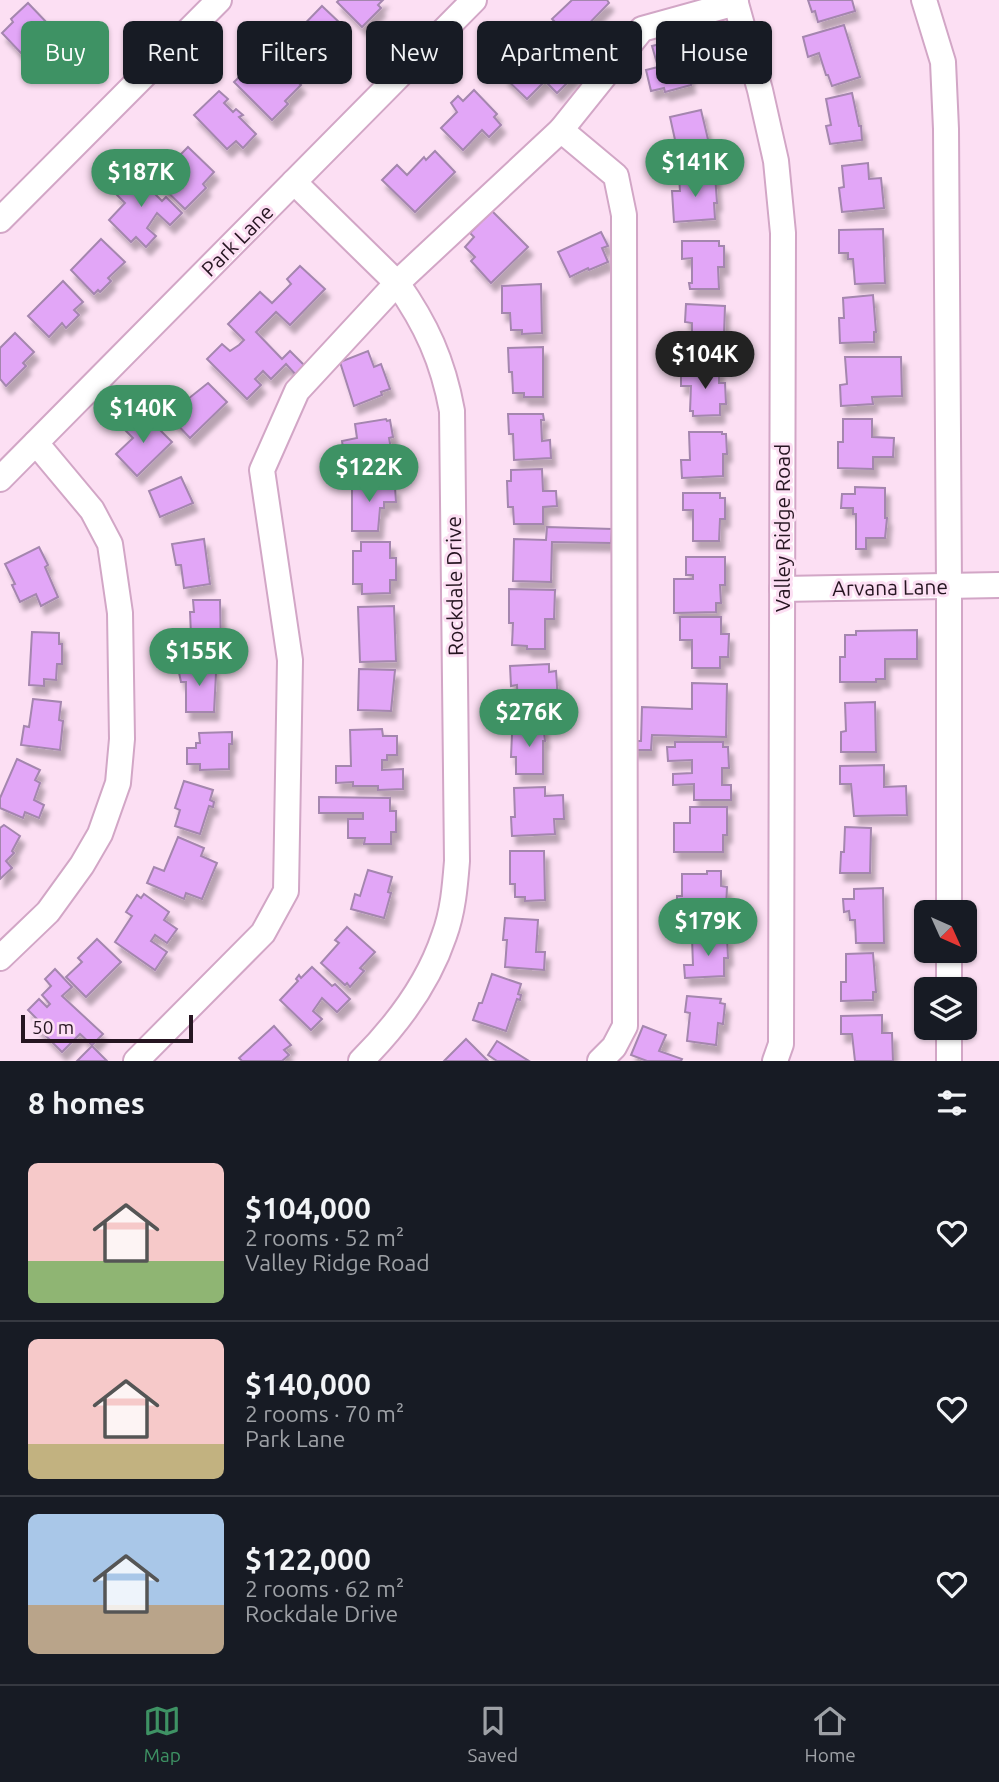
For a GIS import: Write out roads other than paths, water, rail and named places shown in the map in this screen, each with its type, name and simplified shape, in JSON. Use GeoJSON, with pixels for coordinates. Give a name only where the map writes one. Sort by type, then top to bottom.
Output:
{"type":"FeatureCollection","features":[{"type":"Feature","properties":{"kind":"street"},"geometry":{"type":"LineString","coordinates":[[0,220],[219,0]]}},
{"type":"Feature","properties":{"kind":"street","name":"Park Lane"},"geometry":{"type":"LineString","coordinates":[[0,479],[474,0]]}},
{"type":"Feature","properties":{"kind":"street"},"geometry":{"type":"LineString","coordinates":[[924,0],[943,62],[946,116],[949,900]]}},
{"type":"Feature","properties":{"kind":"street"},"geometry":{"type":"LineString","coordinates":[[136,1061],[263,933],[286,891],[290,660],[262,470],[297,391],[397,283],[561,130],[642,29],[735,2]]}},
{"type":"Feature","properties":{"kind":"street","name":"Valley Ridge Road"},"geometry":{"type":"LineString","coordinates":[[735,2],[760,90],[776,161],[783,233],[780,1044],[775,1061]]}},
{"type":"Feature","properties":{"kind":"street"},"geometry":{"type":"LineString","coordinates":[[561,130],[616,176],[625,215],[625,1026],[614,1047],[600,1061]]}},
{"type":"Feature","properties":{"kind":"street","name":"Rockdale Drive"},"geometry":{"type":"LineString","coordinates":[[294,182],[397,283],[424,324],[435,348],[447,382],[452,411],[457,861],[454,898],[445,934],[429,974],[395,1024],[361,1061]]}},
{"type":"Feature","properties":{"kind":"street"},"geometry":{"type":"LineString","coordinates":[[0,958],[48,912],[82,865],[100,834],[118,783],[122,739],[120,612],[110,544],[92,510],[36,443]]}},
{"type":"Feature","properties":{"kind":"street","name":"Arvana Lane"},"geometry":{"type":"LineString","coordinates":[[782,589],[999,586]]}},
{"type":"Feature","properties":{"kind":"street"},"geometry":{"type":"LineString","coordinates":[[949,1040],[949,1061]]}}]}
